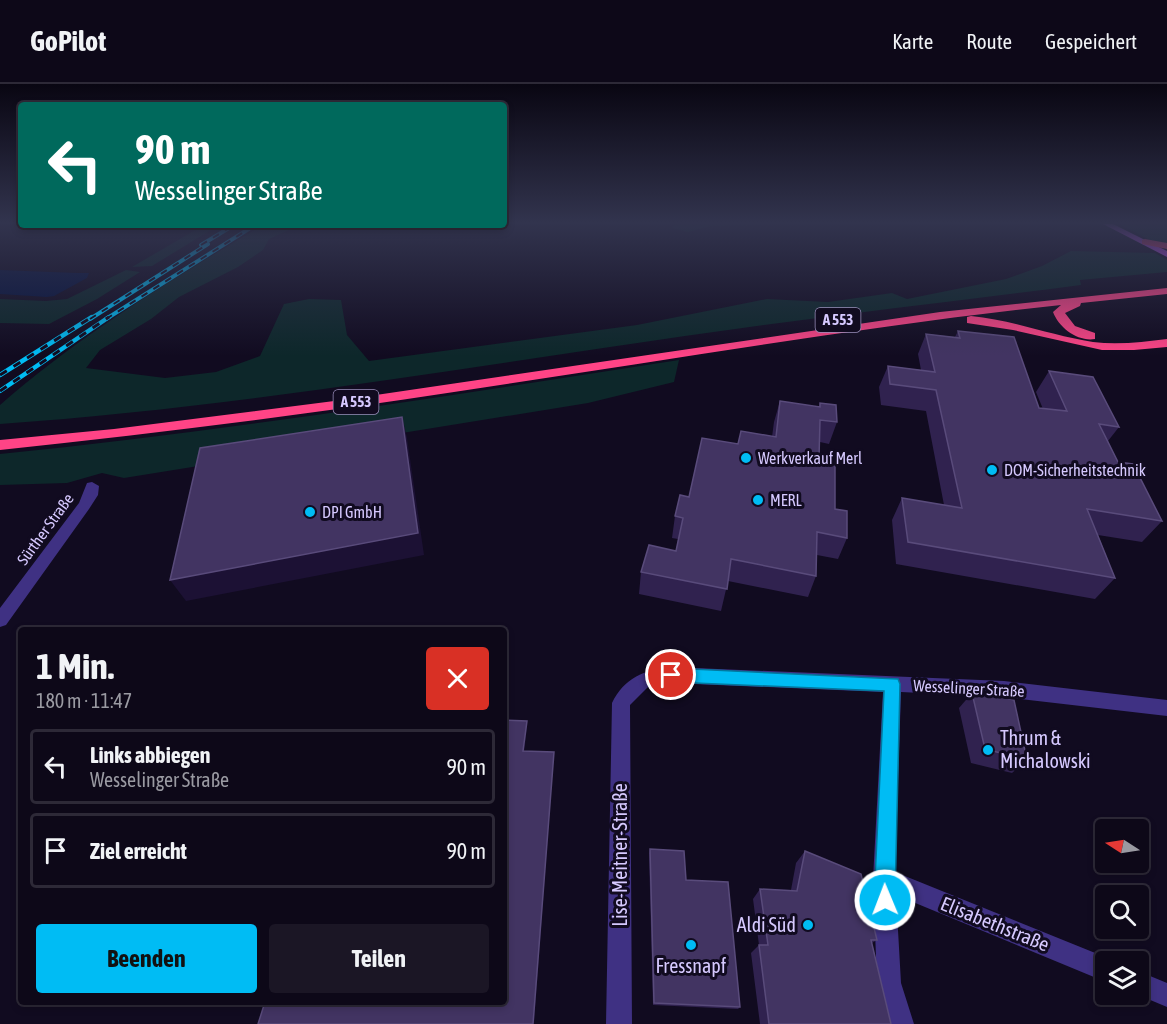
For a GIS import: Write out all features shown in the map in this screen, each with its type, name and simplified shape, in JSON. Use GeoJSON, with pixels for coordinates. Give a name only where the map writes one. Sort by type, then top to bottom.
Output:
{"type":"FeatureCollection","features":[{"type":"Feature","properties":{"kind":"highway","name":"A 553"},"geometry":{"type":"LineString","coordinates":[[0,434],[279,403],[832,320],[1022,296],[1167,282]]}},
{"type":"Feature","properties":{"kind":"highway","name":"A 553"},"geometry":{"type":"LineString","coordinates":[[0,445],[302,410],[909,319],[1167,291]]}},
{"type":"Feature","properties":{"kind":"highway"},"geometry":{"type":"LineString","coordinates":[[1138,294],[1067,306],[1059,312],[1061,320],[1068,327],[1086,335],[1106,339],[1131,340],[1167,335]]}},
{"type":"Feature","properties":{"kind":"highway"},"geometry":{"type":"LineString","coordinates":[[909,319],[998,322],[1081,344],[1113,348],[1167,343]]}},
{"type":"Feature","properties":{"kind":"street","name":"Sürther Straße"},"geometry":{"type":"LineString","coordinates":[[0,620],[86,504],[91,495],[92,486]]}},
{"type":"Feature","properties":{"kind":"street","name":"Wesselinger Straße"},"geometry":{"type":"LineString","coordinates":[[629,689],[648,676],[671,675],[1004,689],[1167,708]]}},
{"type":"Feature","properties":{"kind":"street"},"geometry":{"type":"LineString","coordinates":[[892,684],[884,879],[889,983],[901,1024]]}},
{"type":"Feature","properties":{"kind":"street","name":"Lise-Meitner-Straße"},"geometry":{"type":"LineString","coordinates":[[619,1024],[621,703],[629,689]]}},
{"type":"Feature","properties":{"kind":"street","name":"Elisabethstraße"},"geometry":{"type":"LineString","coordinates":[[884,879],[1095,965]]}},
{"type":"Feature","properties":{"kind":"street"},"geometry":{"type":"LineString","coordinates":[[1149,988],[1167,995]]}},
{"type":"Feature","properties":{"kind":"green space"},"geometry":{"type":"Polygon","coordinates":[[[192,268],[236,268],[179,297],[151,319],[100,350],[86,368],[165,378],[216,372],[260,356],[284,304],[309,299],[341,300],[347,335],[369,361],[637,325],[767,299],[828,302],[892,293],[907,299],[1006,279],[1037,268],[1167,268],[1167,272],[1080,280],[1081,285],[734,329],[258,398],[0,424],[0,405],[62,355],[192,268]]]}},
{"type":"Feature","properties":{"kind":"green space"},"geometry":{"type":"Polygon","coordinates":[[[126,270],[140,272],[97,299],[49,324],[0,323],[0,299],[46,301],[67,299],[126,270]]]}},
{"type":"Feature","properties":{"kind":"green space"},"geometry":{"type":"Polygon","coordinates":[[[679,360],[674,382],[588,403],[124,478],[102,473],[67,483],[0,485],[0,454],[170,435],[679,360]]]}},
{"type":"Feature","properties":{"kind":"shaded area"},"geometry":{"type":"Polygon","coordinates":[[[0,270],[89,273],[87,278],[54,296],[47,297],[0,294],[0,270]]]}},
{"type":"Feature","properties":{"kind":"building","name":"DOM-Sicherheitstechnik"},"geometry":{"type":"Polygon","coordinates":[[[958,331],[1014,337],[1039,408],[1067,411],[1049,371],[1093,377],[1119,427],[1099,424],[1118,462],[1133,464],[1162,521],[1087,509],[1115,578],[908,542],[902,498],[962,508],[936,390],[890,384],[888,366],[935,372],[926,334],[960,338],[958,331]]]}},
{"type":"Feature","properties":{"kind":"building","name":"MERL"},"geometry":{"type":"Polygon","coordinates":[[[780,401],[820,407],[820,403],[836,405],[837,422],[820,420],[819,458],[835,460],[835,509],[847,511],[847,538],[817,532],[816,576],[731,559],[727,589],[641,572],[649,545],[676,551],[683,518],[675,516],[680,495],[689,497],[702,438],[738,444],[741,431],[776,437],[780,401]]]}},
{"type":"Feature","properties":{"kind":"building","name":"DPI GmbH"},"geometry":{"type":"Polygon","coordinates":[[[402,417],[418,533],[170,580],[200,448],[402,417]]]}},
{"type":"Feature","properties":{"kind":"building"},"geometry":{"type":"Polygon","coordinates":[[[984,692],[1014,700],[1027,760],[985,749],[972,693],[984,692]]]}},
{"type":"Feature","properties":{"kind":"building"},"geometry":{"type":"Polygon","coordinates":[[[507,720],[527,721],[523,751],[554,752],[533,1024],[258,1024],[264,1005],[507,1005],[507,720]]]}},
{"type":"Feature","properties":{"kind":"building","name":"Fressnapf"},"geometry":{"type":"Polygon","coordinates":[[[650,849],[684,851],[686,880],[728,882],[740,1007],[654,1003],[650,849]]]}},
{"type":"Feature","properties":{"kind":"building","name":"Aldi Süd"},"geometry":{"type":"Polygon","coordinates":[[[805,851],[861,874],[877,940],[871,940],[891,1024],[769,1024],[759,945],[768,945],[760,889],[797,891],[805,851]]]}},
{"type":"Feature","properties":{"kind":"railway"},"geometry":{"type":"LineString","coordinates":[[90,319],[170,268]]}},
{"type":"Feature","properties":{"kind":"railway"},"geometry":{"type":"LineString","coordinates":[[107,319],[187,268]]}},
{"type":"Feature","properties":{"kind":"railway"},"geometry":{"type":"LineString","coordinates":[[0,375],[92,317]]}},
{"type":"Feature","properties":{"kind":"railway"},"geometry":{"type":"LineString","coordinates":[[0,391],[107,319]]}},
{"type":"Feature","properties":{"kind":"place","name":"Werkverkauf Merl"},"geometry":{"type":"Point","coordinates":[746,458]}},
{"type":"Feature","properties":{"kind":"place","name":"DOM-Sicherheitstechnik"},"geometry":{"type":"Point","coordinates":[992,470]}},
{"type":"Feature","properties":{"kind":"place","name":"MERL"},"geometry":{"type":"Point","coordinates":[758,500]}},
{"type":"Feature","properties":{"kind":"place","name":"DPI GmbH"},"geometry":{"type":"Point","coordinates":[310,512]}},
{"type":"Feature","properties":{"kind":"place","name":"Thrum & Michalowski"},"geometry":{"type":"Point","coordinates":[988,750]}},
{"type":"Feature","properties":{"kind":"place","name":"Aldi Süd"},"geometry":{"type":"Point","coordinates":[808,925]}},
{"type":"Feature","properties":{"kind":"place","name":"Fressnapf"},"geometry":{"type":"Point","coordinates":[691,945]}},
{"type":"Feature","properties":{"kind":"route"},"geometry":{"type":"LineString","coordinates":[[671,675],[892,684],[885,900]]}}]}
